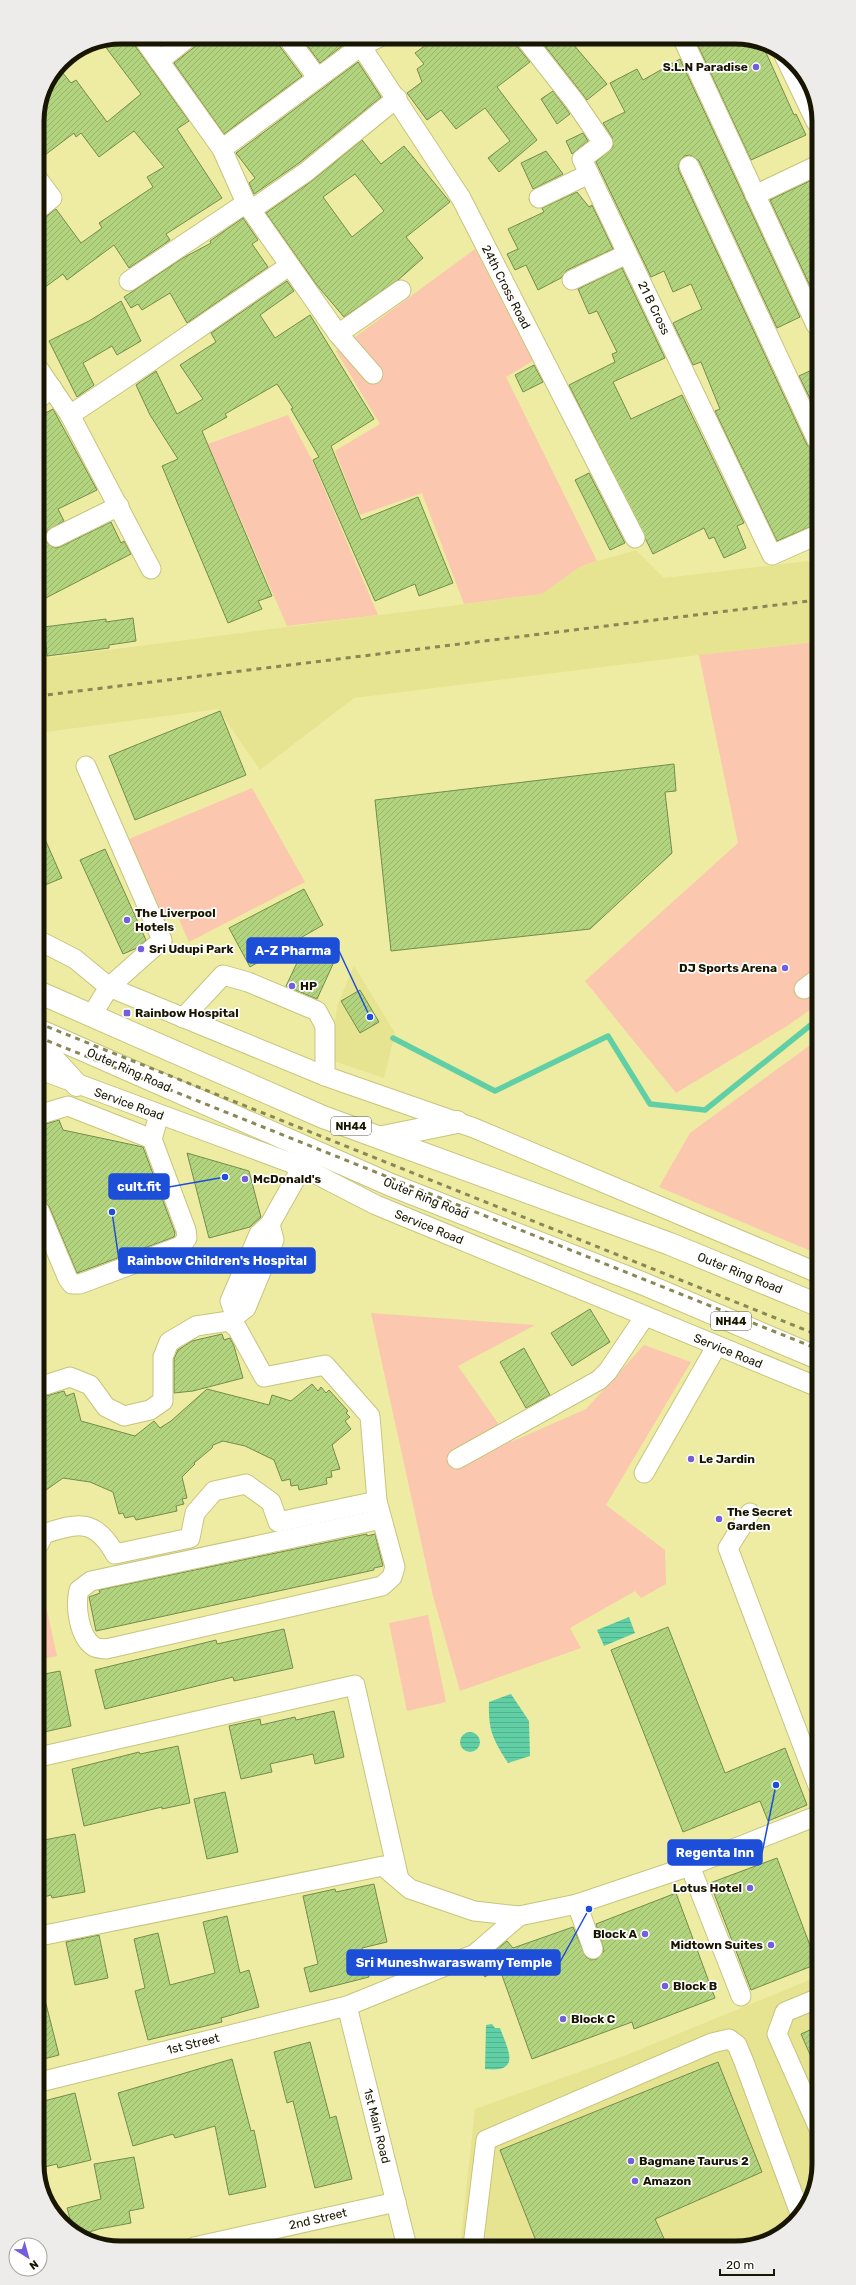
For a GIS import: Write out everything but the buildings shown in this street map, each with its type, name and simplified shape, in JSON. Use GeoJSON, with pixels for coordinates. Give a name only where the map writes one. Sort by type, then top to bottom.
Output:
{"type":"FeatureCollection","features":[{"type":"Feature","properties":{"kind":"highway","name":"Outer Ring Road"},"geometry":{"type":"LineString","coordinates":[[44,994],[92,1014],[323,1117],[383,1137],[670,1244],[812,1303]]}},
{"type":"Feature","properties":{"kind":"highway","name":"Outer Ring Road"},"geometry":{"type":"LineString","coordinates":[[44,1033],[391,1184],[644,1284],[812,1355]]}},
{"type":"Feature","properties":{"kind":"highway"},"geometry":{"type":"LineString","coordinates":[[44,1048],[77,1084]]}},
{"type":"Feature","properties":{"kind":"highway"},"geometry":{"type":"LineString","coordinates":[[383,1137],[458,1122]]}},
{"type":"Feature","properties":{"kind":"street"},"geometry":{"type":"LineString","coordinates":[[147,44],[222,149],[249,207],[289,266],[338,334],[373,374]]}},
{"type":"Feature","properties":{"kind":"street"},"geometry":{"type":"LineString","coordinates":[[159,61],[180,44]]}},
{"type":"Feature","properties":{"kind":"street"},"geometry":{"type":"LineString","coordinates":[[292,44],[317,77]]}},
{"type":"Feature","properties":{"kind":"street"},"geometry":{"type":"LineString","coordinates":[[222,149],[317,77],[365,44]]}},
{"type":"Feature","properties":{"kind":"street","name":"21 B Cross"},"geometry":{"type":"LineString","coordinates":[[529,44],[575,102],[603,143],[582,159],[772,555],[812,537]]}},
{"type":"Feature","properties":{"kind":"street"},"geometry":{"type":"LineString","coordinates":[[685,44],[812,316]]}},
{"type":"Feature","properties":{"kind":"street","name":"24th Cross Road"},"geometry":{"type":"LineString","coordinates":[[361,46],[397,98],[461,198],[635,538]]}},
{"type":"Feature","properties":{"kind":"street"},"geometry":{"type":"LineString","coordinates":[[793,70],[811,110]]}},
{"type":"Feature","properties":{"kind":"street"},"geometry":{"type":"LineString","coordinates":[[128,281],[306,172],[397,98]]}},
{"type":"Feature","properties":{"kind":"street"},"geometry":{"type":"LineString","coordinates":[[689,166],[812,429]]}},
{"type":"Feature","properties":{"kind":"street"},"geometry":{"type":"LineString","coordinates":[[755,195],[812,168]]}},
{"type":"Feature","properties":{"kind":"street"},"geometry":{"type":"LineString","coordinates":[[539,198],[589,174]]}},
{"type":"Feature","properties":{"kind":"street"},"geometry":{"type":"LineString","coordinates":[[44,187],[52,198],[44,204]]}},
{"type":"Feature","properties":{"kind":"street"},"geometry":{"type":"LineString","coordinates":[[572,280],[628,254]]}},
{"type":"Feature","properties":{"kind":"street"},"geometry":{"type":"LineString","coordinates":[[70,414],[148,363],[289,266]]}},
{"type":"Feature","properties":{"kind":"street"},"geometry":{"type":"LineString","coordinates":[[338,334],[401,290]]}},
{"type":"Feature","properties":{"kind":"street"},"geometry":{"type":"LineString","coordinates":[[45,393],[70,414],[151,569]]}},
{"type":"Feature","properties":{"kind":"street"},"geometry":{"type":"LineString","coordinates":[[56,537],[119,506]]}},
{"type":"Feature","properties":{"kind":"street"},"geometry":{"type":"LineString","coordinates":[[86,766],[162,938],[109,987],[92,1014]]}},
{"type":"Feature","properties":{"kind":"street"},"geometry":{"type":"LineString","coordinates":[[44,943],[76,960],[109,987],[325,1076],[458,1122],[812,1270]]}},
{"type":"Feature","properties":{"kind":"street"},"geometry":{"type":"LineString","coordinates":[[182,1018],[222,976],[248,982],[317,1011],[325,1026],[325,1076]]}},
{"type":"Feature","properties":{"kind":"street","name":"Service Road"},"geometry":{"type":"LineString","coordinates":[[44,1071],[302,1167],[376,1205],[812,1385]]}},
{"type":"Feature","properties":{"kind":"street"},"geometry":{"type":"LineString","coordinates":[[68,1106],[77,1084]]}},
{"type":"Feature","properties":{"kind":"street"},"geometry":{"type":"LineString","coordinates":[[44,1113],[68,1106],[152,1139]]}},
{"type":"Feature","properties":{"kind":"street"},"geometry":{"type":"LineString","coordinates":[[44,1222],[68,1280],[72,1284],[80,1284],[181,1246],[187,1238],[186,1230],[152,1139],[159,1115]]}},
{"type":"Feature","properties":{"kind":"street"},"geometry":{"type":"LineString","coordinates":[[44,1385],[70,1377],[90,1385],[106,1407],[124,1416],[150,1410],[163,1401],[163,1357],[169,1342],[196,1326],[232,1318],[246,1308],[274,1240],[270,1224],[302,1167]]}},
{"type":"Feature","properties":{"kind":"street"},"geometry":{"type":"LineString","coordinates":[[457,1458],[599,1380],[608,1371],[645,1316]]}},
{"type":"Feature","properties":{"kind":"street"},"geometry":{"type":"LineString","coordinates":[[232,1318],[264,1377],[325,1365],[370,1416],[377,1501],[382,1519],[395,1567],[392,1577],[382,1586],[106,1649],[95,1648],[85,1638],[76,1600],[79,1590],[91,1581],[382,1519]]}},
{"type":"Feature","properties":{"kind":"street"},"geometry":{"type":"LineString","coordinates":[[644,1473],[716,1346]]}},
{"type":"Feature","properties":{"kind":"street"},"geometry":{"type":"LineString","coordinates":[[44,1534],[65,1526],[91,1527],[106,1538],[115,1554],[190,1538],[195,1513],[214,1491],[246,1484],[271,1502],[278,1522],[377,1501]]}},
{"type":"Feature","properties":{"kind":"street"},"geometry":{"type":"LineString","coordinates":[[750,1513],[728,1548],[812,1770]]}},
{"type":"Feature","properties":{"kind":"street"},"geometry":{"type":"LineString","coordinates":[[152,1546],[158,1567]]}},
{"type":"Feature","properties":{"kind":"street"},"geometry":{"type":"LineString","coordinates":[[44,1755],[356,1685],[399,1879]]}},
{"type":"Feature","properties":{"kind":"street"},"geometry":{"type":"LineString","coordinates":[[44,1935],[383,1866],[410,1889],[474,1910],[519,1916],[577,1904],[690,1866],[812,1817]]}},
{"type":"Feature","properties":{"kind":"street"},"geometry":{"type":"LineString","coordinates":[[690,1866],[741,1996]]}},
{"type":"Feature","properties":{"kind":"street"},"geometry":{"type":"LineString","coordinates":[[577,1904],[593,1949]]}},
{"type":"Feature","properties":{"kind":"street","name":"1st Street"},"geometry":{"type":"LineString","coordinates":[[44,2081],[347,2006],[475,1954],[519,1916]]}},
{"type":"Feature","properties":{"kind":"street"},"geometry":{"type":"LineString","coordinates":[[812,2001],[785,2012],[777,2034],[812,2113]]}},
{"type":"Feature","properties":{"kind":"street","name":"1st Main Road"},"geometry":{"type":"LineString","coordinates":[[347,2006],[406,2241]]}},
{"type":"Feature","properties":{"kind":"street"},"geometry":{"type":"LineString","coordinates":[[475,2241],[486,2140],[712,2043],[729,2039],[737,2045],[742,2056],[798,2208]]}},
{"type":"Feature","properties":{"kind":"street","name":"2nd Street"},"geometry":{"type":"LineString","coordinates":[[225,2241],[396,2202]]}},
{"type":"Feature","properties":{"kind":"shaded area"},"geometry":{"type":"Polygon","coordinates":[[[475,249],[533,361],[506,377],[597,561],[581,566],[542,594],[464,604],[422,493],[360,515],[335,451],[380,424],[336,351],[475,249]]]}},
{"type":"Feature","properties":{"kind":"shaded area"},"geometry":{"type":"Polygon","coordinates":[[[288,415],[311,458],[378,615],[287,626],[208,444],[288,415]]]}},
{"type":"Feature","properties":{"kind":"shaded area"},"geometry":{"type":"Polygon","coordinates":[[[636,550],[664,578],[812,561],[812,643],[699,655],[354,698],[260,770],[218,709],[44,732],[44,658],[542,594],[581,566],[636,550]]]}},
{"type":"Feature","properties":{"kind":"shaded area"},"geometry":{"type":"Polygon","coordinates":[[[812,643],[812,1008],[787,1026],[676,1093],[585,981],[738,843],[699,655],[812,643]]]}},
{"type":"Feature","properties":{"kind":"shaded area"},"geometry":{"type":"Polygon","coordinates":[[[252,788],[305,882],[189,942],[177,915],[161,921],[124,841],[252,788]]]}},
{"type":"Feature","properties":{"kind":"shaded area"},"geometry":{"type":"Polygon","coordinates":[[[354,966],[395,1033],[384,1078],[330,1060],[337,1006],[354,966]]]}},
{"type":"Feature","properties":{"kind":"shaded area"},"geometry":{"type":"Polygon","coordinates":[[[812,1044],[812,1251],[659,1187],[690,1133],[812,1044]]]}},
{"type":"Feature","properties":{"kind":"shaded area"},"geometry":{"type":"Polygon","coordinates":[[[371,1313],[535,1325],[458,1366],[511,1442],[586,1409],[644,1345],[691,1362],[606,1505],[665,1550],[666,1584],[641,1598],[635,1591],[570,1628],[581,1648],[460,1691],[433,1596],[371,1313]]]}},
{"type":"Feature","properties":{"kind":"shaded area"},"geometry":{"type":"Polygon","coordinates":[[[44,1597],[57,1656],[44,1659],[44,1597]]]}},
{"type":"Feature","properties":{"kind":"shaded area"},"geometry":{"type":"Polygon","coordinates":[[[428,1615],[446,1702],[407,1711],[389,1623],[428,1615]]]}},
{"type":"Feature","properties":{"kind":"shaded area"},"geometry":{"type":"Polygon","coordinates":[[[629,1617],[635,1633],[604,1646],[597,1630],[629,1617]]]}},
{"type":"Feature","properties":{"kind":"shaded area"},"geometry":{"type":"Polygon","coordinates":[[[511,1694],[529,1721],[530,1756],[508,1763],[492,1734],[489,1720],[489,1702],[511,1694]]]}},
{"type":"Feature","properties":{"kind":"shaded area"},"geometry":{"type":"Polygon","coordinates":[[[470,1732],[477,1735],[480,1742],[477,1749],[470,1752],[463,1749],[460,1742],[463,1735],[470,1732]]]}},
{"type":"Feature","properties":{"kind":"shaded area"},"geometry":{"type":"Polygon","coordinates":[[[812,1979],[812,2164],[808,2189],[793,2215],[774,2231],[755,2238],[735,2241],[461,2241],[475,2109],[624,2056],[812,1979]]]}},
{"type":"Feature","properties":{"kind":"shaded area"},"geometry":{"type":"Polygon","coordinates":[[[492,2024],[495,2028],[500,2028],[509,2052],[509,2058],[508,2064],[504,2067],[497,2069],[485,2069],[486,2025],[492,2024]]]}},
{"type":"Feature","properties":{"kind":"waterway"},"geometry":{"type":"LineString","coordinates":[[393,1038],[495,1091],[608,1036],[650,1104],[705,1110],[812,1024]]}},
{"type":"Feature","properties":{"kind":"railway"},"geometry":{"type":"LineString","coordinates":[[44,695],[812,601]]}},
{"type":"Feature","properties":{"kind":"railway"},"geometry":{"type":"LineString","coordinates":[[44,1025],[812,1333]]}},
{"type":"Feature","properties":{"kind":"railway"},"geometry":{"type":"LineString","coordinates":[[44,1039],[812,1347]]}},
{"type":"Feature","properties":{"kind":"place","name":"S.L.N Paradise"},"geometry":{"type":"Point","coordinates":[756,67]}},
{"type":"Feature","properties":{"kind":"place","name":"The Liverpool Hotels"},"geometry":{"type":"Point","coordinates":[127,920]}},
{"type":"Feature","properties":{"kind":"place","name":"Sri Udupi Park"},"geometry":{"type":"Point","coordinates":[141,949]}},
{"type":"Feature","properties":{"kind":"place","name":"DJ Sports Arena"},"geometry":{"type":"Point","coordinates":[785,968]}},
{"type":"Feature","properties":{"kind":"place","name":"HP"},"geometry":{"type":"Point","coordinates":[292,986]}},
{"type":"Feature","properties":{"kind":"place","name":"Rainbow Hospital"},"geometry":{"type":"Point","coordinates":[127,1013]}},
{"type":"Feature","properties":{"kind":"place","name":"A-Z Pharma"},"geometry":{"type":"Point","coordinates":[370,1017]}},
{"type":"Feature","properties":{"kind":"place","name":"cult.fit"},"geometry":{"type":"Point","coordinates":[225,1177]}},
{"type":"Feature","properties":{"kind":"place","name":"McDonald's"},"geometry":{"type":"Point","coordinates":[245,1179]}},
{"type":"Feature","properties":{"kind":"place","name":"Rainbow Children's Hospital"},"geometry":{"type":"Point","coordinates":[112,1212]}},
{"type":"Feature","properties":{"kind":"place","name":"Le Jardin"},"geometry":{"type":"Point","coordinates":[691,1459]}},
{"type":"Feature","properties":{"kind":"place","name":"The Secret Garden"},"geometry":{"type":"Point","coordinates":[719,1519]}},
{"type":"Feature","properties":{"kind":"place","name":"Regenta Inn"},"geometry":{"type":"Point","coordinates":[776,1785]}},
{"type":"Feature","properties":{"kind":"place","name":"Lotus Hotel"},"geometry":{"type":"Point","coordinates":[750,1888]}},
{"type":"Feature","properties":{"kind":"place","name":"Sri Muneshwaraswamy Temple"},"geometry":{"type":"Point","coordinates":[589,1909]}},
{"type":"Feature","properties":{"kind":"place","name":"Block A"},"geometry":{"type":"Point","coordinates":[645,1934]}},
{"type":"Feature","properties":{"kind":"place","name":"Midtown Suites"},"geometry":{"type":"Point","coordinates":[771,1945]}},
{"type":"Feature","properties":{"kind":"place","name":"Block B"},"geometry":{"type":"Point","coordinates":[665,1986]}},
{"type":"Feature","properties":{"kind":"place","name":"Block C"},"geometry":{"type":"Point","coordinates":[563,2019]}},
{"type":"Feature","properties":{"kind":"place","name":"Bagmane Taurus 2"},"geometry":{"type":"Point","coordinates":[631,2161]}},
{"type":"Feature","properties":{"kind":"place","name":"Amazon"},"geometry":{"type":"Point","coordinates":[635,2181]}}]}
